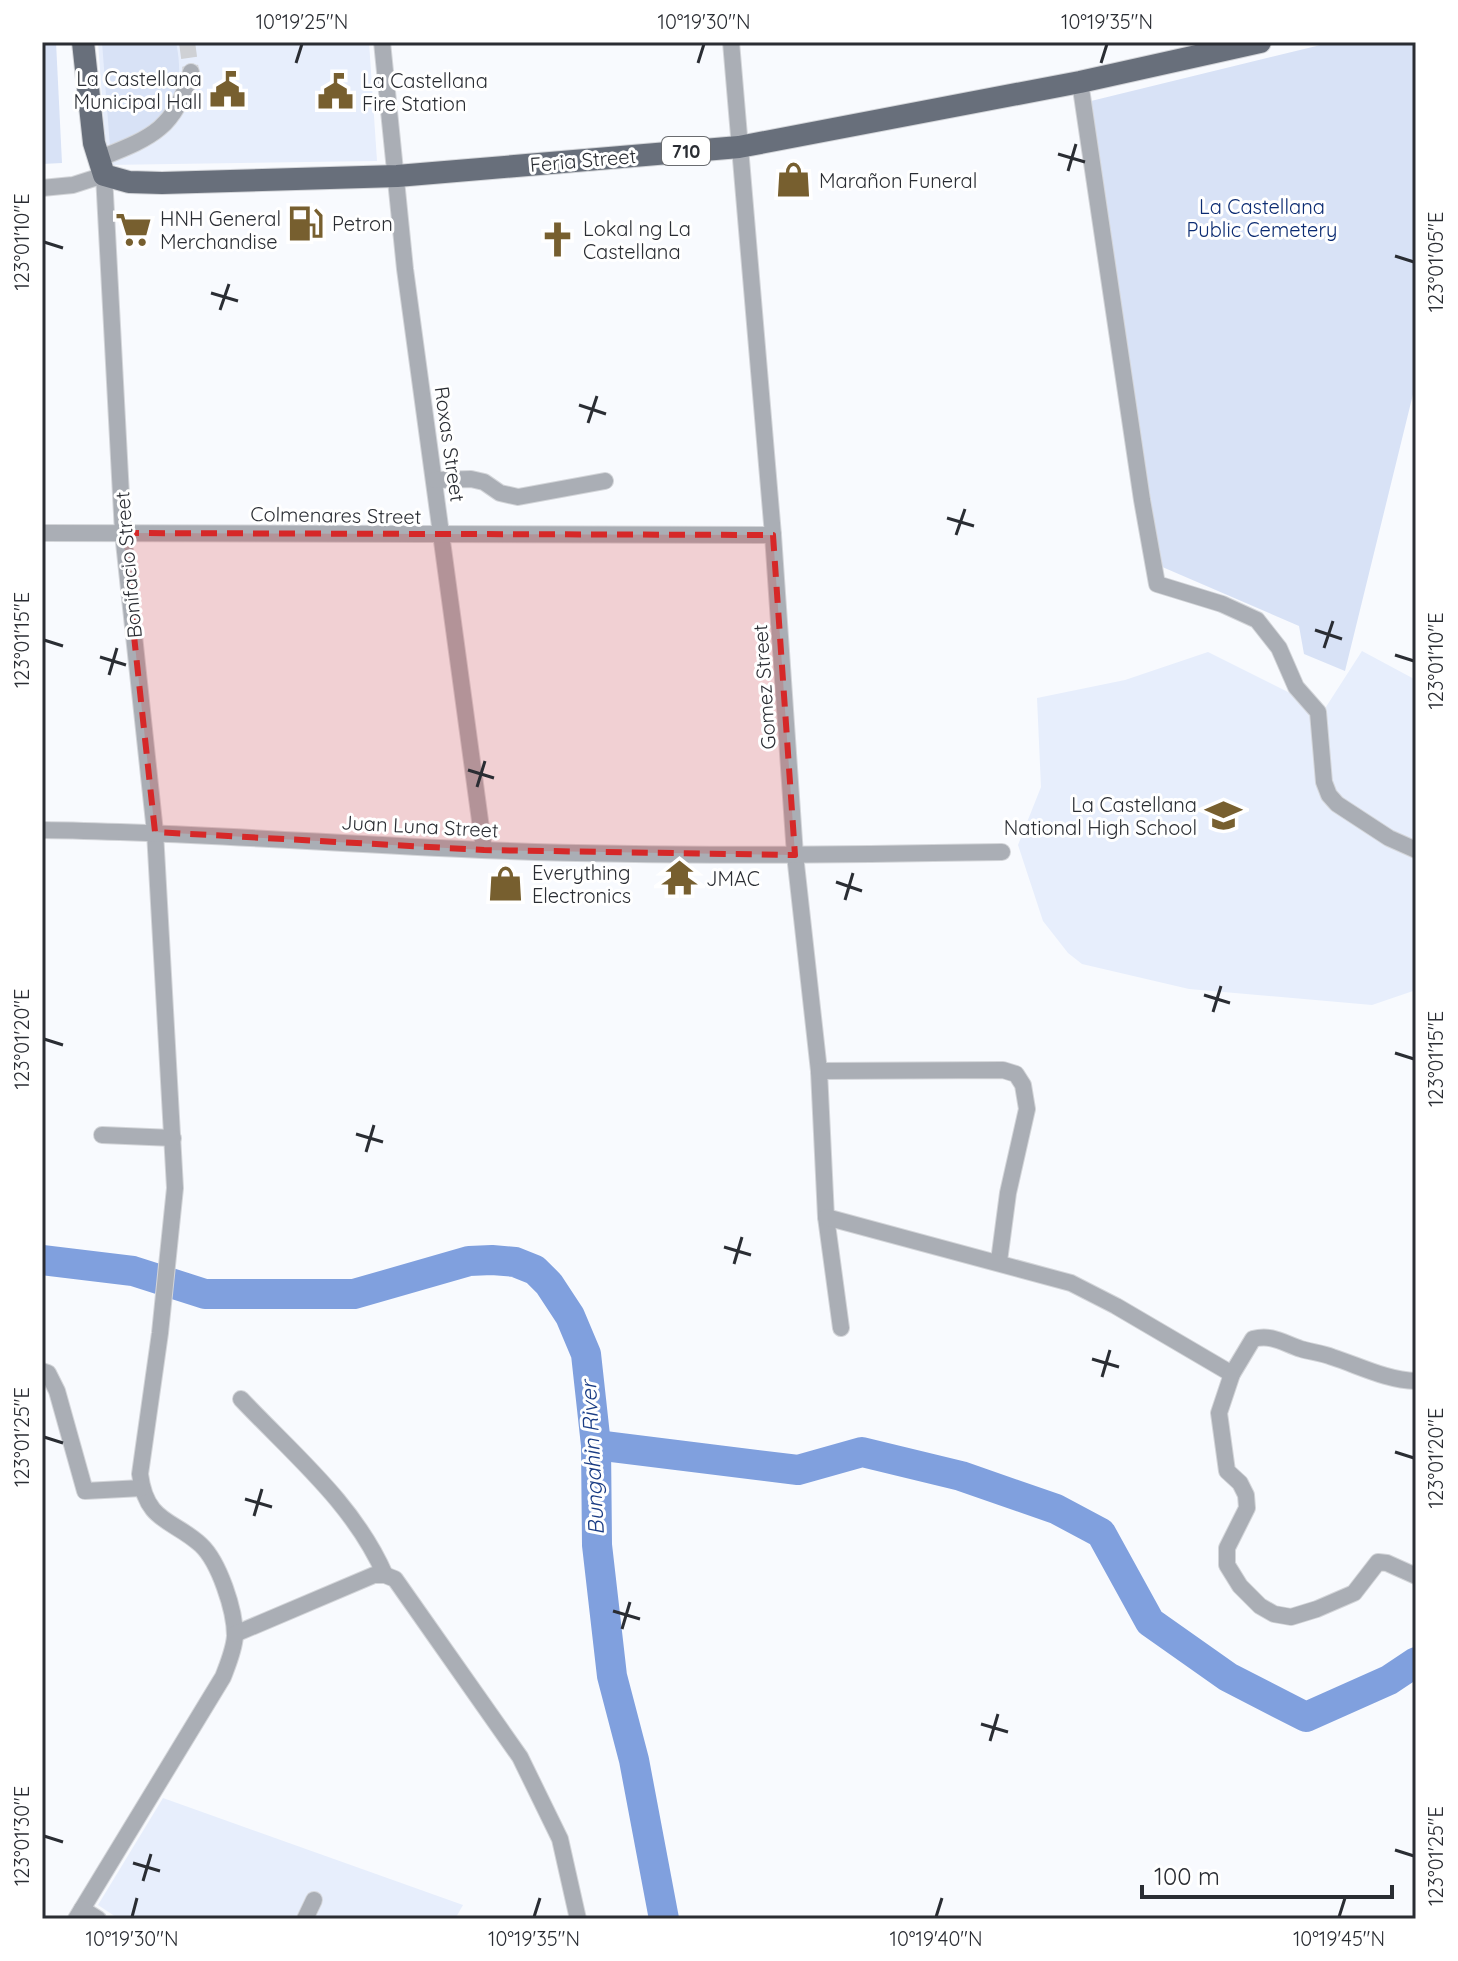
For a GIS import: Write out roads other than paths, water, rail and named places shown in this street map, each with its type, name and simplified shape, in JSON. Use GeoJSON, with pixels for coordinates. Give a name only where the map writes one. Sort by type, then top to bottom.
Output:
{"type":"FeatureCollection","features":[{"type":"Feature","properties":{"kind":"main road","name":"Bonifacio Street"},"geometry":{"type":"LineString","coordinates":[[83,42],[101,167]]}},
{"type":"Feature","properties":{"kind":"main road","name":"Feria Street"},"geometry":{"type":"LineString","coordinates":[[101,167],[129,182],[397,176],[739,147],[1080,82],[1260,42]]}},
{"type":"Feature","properties":{"kind":"street","name":"Roxas Street"},"geometry":{"type":"LineString","coordinates":[[382,42],[405,269],[484,850]]}},
{"type":"Feature","properties":{"kind":"street","name":"Gomez Street"},"geometry":{"type":"LineString","coordinates":[[731,42],[773,535],[795,855],[819,1071],[826,1217],[841,1328]]}},
{"type":"Feature","properties":{"kind":"street"},"geometry":{"type":"LineString","coordinates":[[101,167],[161,129],[178,108],[191,72]]}},
{"type":"Feature","properties":{"kind":"street"},"geometry":{"type":"LineString","coordinates":[[1080,82],[1157,584],[1222,604],[1257,620],[1279,648],[1296,687],[1318,712],[1324,782],[1329,795],[1337,804],[1389,838],[1416,850]]}},
{"type":"Feature","properties":{"kind":"street","name":"Feria Street"},"geometry":{"type":"LineString","coordinates":[[42,188],[73,185],[101,167]]}},
{"type":"Feature","properties":{"kind":"street","name":"Bonifacio Street"},"geometry":{"type":"LineString","coordinates":[[101,167],[123,533],[155,832],[175,1188],[160,1333],[140,1474],[142,1488]]}},
{"type":"Feature","properties":{"kind":"street"},"geometry":{"type":"LineString","coordinates":[[435,480],[471,479],[484,482],[500,493],[518,497],[605,481]]}},
{"type":"Feature","properties":{"kind":"street","name":"Colmenares Street"},"geometry":{"type":"LineString","coordinates":[[42,533],[773,535]]}},
{"type":"Feature","properties":{"kind":"street","name":"Juan Luna Street"},"geometry":{"type":"LineString","coordinates":[[42,830],[155,832],[484,850],[795,855],[1002,852]]}},
{"type":"Feature","properties":{"kind":"street"},"geometry":{"type":"LineString","coordinates":[[819,1071],[1003,1070],[1016,1074],[1023,1085],[1027,1109],[1008,1193],[999,1261]]}},
{"type":"Feature","properties":{"kind":"street"},"geometry":{"type":"LineString","coordinates":[[102,1135],[173,1138]]}},
{"type":"Feature","properties":{"kind":"street"},"geometry":{"type":"LineString","coordinates":[[826,1217],[999,1261],[1071,1283],[1232,1374]]}},
{"type":"Feature","properties":{"kind":"street"},"geometry":{"type":"LineString","coordinates":[[1416,1381],[1396,1381],[1264,1336],[1253,1339],[1232,1374],[1219,1413],[1227,1471],[1240,1483],[1246,1495],[1247,1508],[1227,1548],[1227,1565],[1240,1586],[1260,1606],[1274,1614],[1291,1617],[1317,1609],[1354,1593],[1378,1562],[1416,1576]]}},
{"type":"Feature","properties":{"kind":"street"},"geometry":{"type":"LineString","coordinates":[[42,1371],[48,1373],[57,1391],[85,1491],[142,1488],[154,1511],[208,1552],[224,1587],[235,1634],[223,1677],[79,1914],[98,1919]]}},
{"type":"Feature","properties":{"kind":"street"},"geometry":{"type":"LineString","coordinates":[[241,1399],[338,1498],[372,1544],[385,1575]]}},
{"type":"Feature","properties":{"kind":"street"},"geometry":{"type":"LineString","coordinates":[[235,1634],[374,1575],[395,1579],[520,1757],[560,1839],[578,1919]]}},
{"type":"Feature","properties":{"kind":"street"},"geometry":{"type":"LineString","coordinates":[[305,1919],[314,1900]]}},
{"type":"Feature","properties":{"kind":"waterway","name":"Bungahin River"},"geometry":{"type":"LineString","coordinates":[[42,1260],[133,1271],[205,1294],[354,1294],[469,1261],[492,1260],[515,1262],[535,1270],[549,1284],[570,1316],[586,1354],[596,1445],[597,1545],[612,1676],[634,1760],[664,1919]]}},
{"type":"Feature","properties":{"kind":"waterway"},"geometry":{"type":"LineString","coordinates":[[596,1445],[798,1470],[862,1452],[961,1476],[1056,1509],[1101,1533],[1150,1622],[1228,1677],[1306,1717],[1389,1680],[1416,1662]]}},
{"type":"Feature","properties":{"kind":"tunnel"},"geometry":{"type":"LineString","coordinates":[[187,42],[191,72]]}},
{"type":"Feature","properties":{"kind":"place","name":"La Castellana Municipal Hall"},"geometry":{"type":"Point","coordinates":[228,89]}},
{"type":"Feature","properties":{"kind":"place","name":"La Castellana Fire Station"},"geometry":{"type":"Point","coordinates":[336,92]}},
{"type":"Feature","properties":{"kind":"place","name":"Marañon Funeral"},"geometry":{"type":"Point","coordinates":[793,180]}},
{"type":"Feature","properties":{"kind":"place","name":"Petron"},"geometry":{"type":"Point","coordinates":[306,223]}},
{"type":"Feature","properties":{"kind":"place","name":"HNH General Merchandise"},"geometry":{"type":"Point","coordinates":[134,229]}},
{"type":"Feature","properties":{"kind":"place","name":"Lokal ng La Castellana"},"geometry":{"type":"Point","coordinates":[557,239]}},
{"type":"Feature","properties":{"kind":"place","name":"La Castellana National High School"},"geometry":{"type":"Point","coordinates":[1223,816]}},
{"type":"Feature","properties":{"kind":"place","name":"JMAC"},"geometry":{"type":"Point","coordinates":[680,878]}},
{"type":"Feature","properties":{"kind":"place","name":"Everything Electronics"},"geometry":{"type":"Point","coordinates":[506,884]}},
{"type":"Feature","properties":{"kind":"park label","name":"La Castellana Public Cemetery"},"geometry":{"type":"Point","coordinates":[1262,218]}}]}
